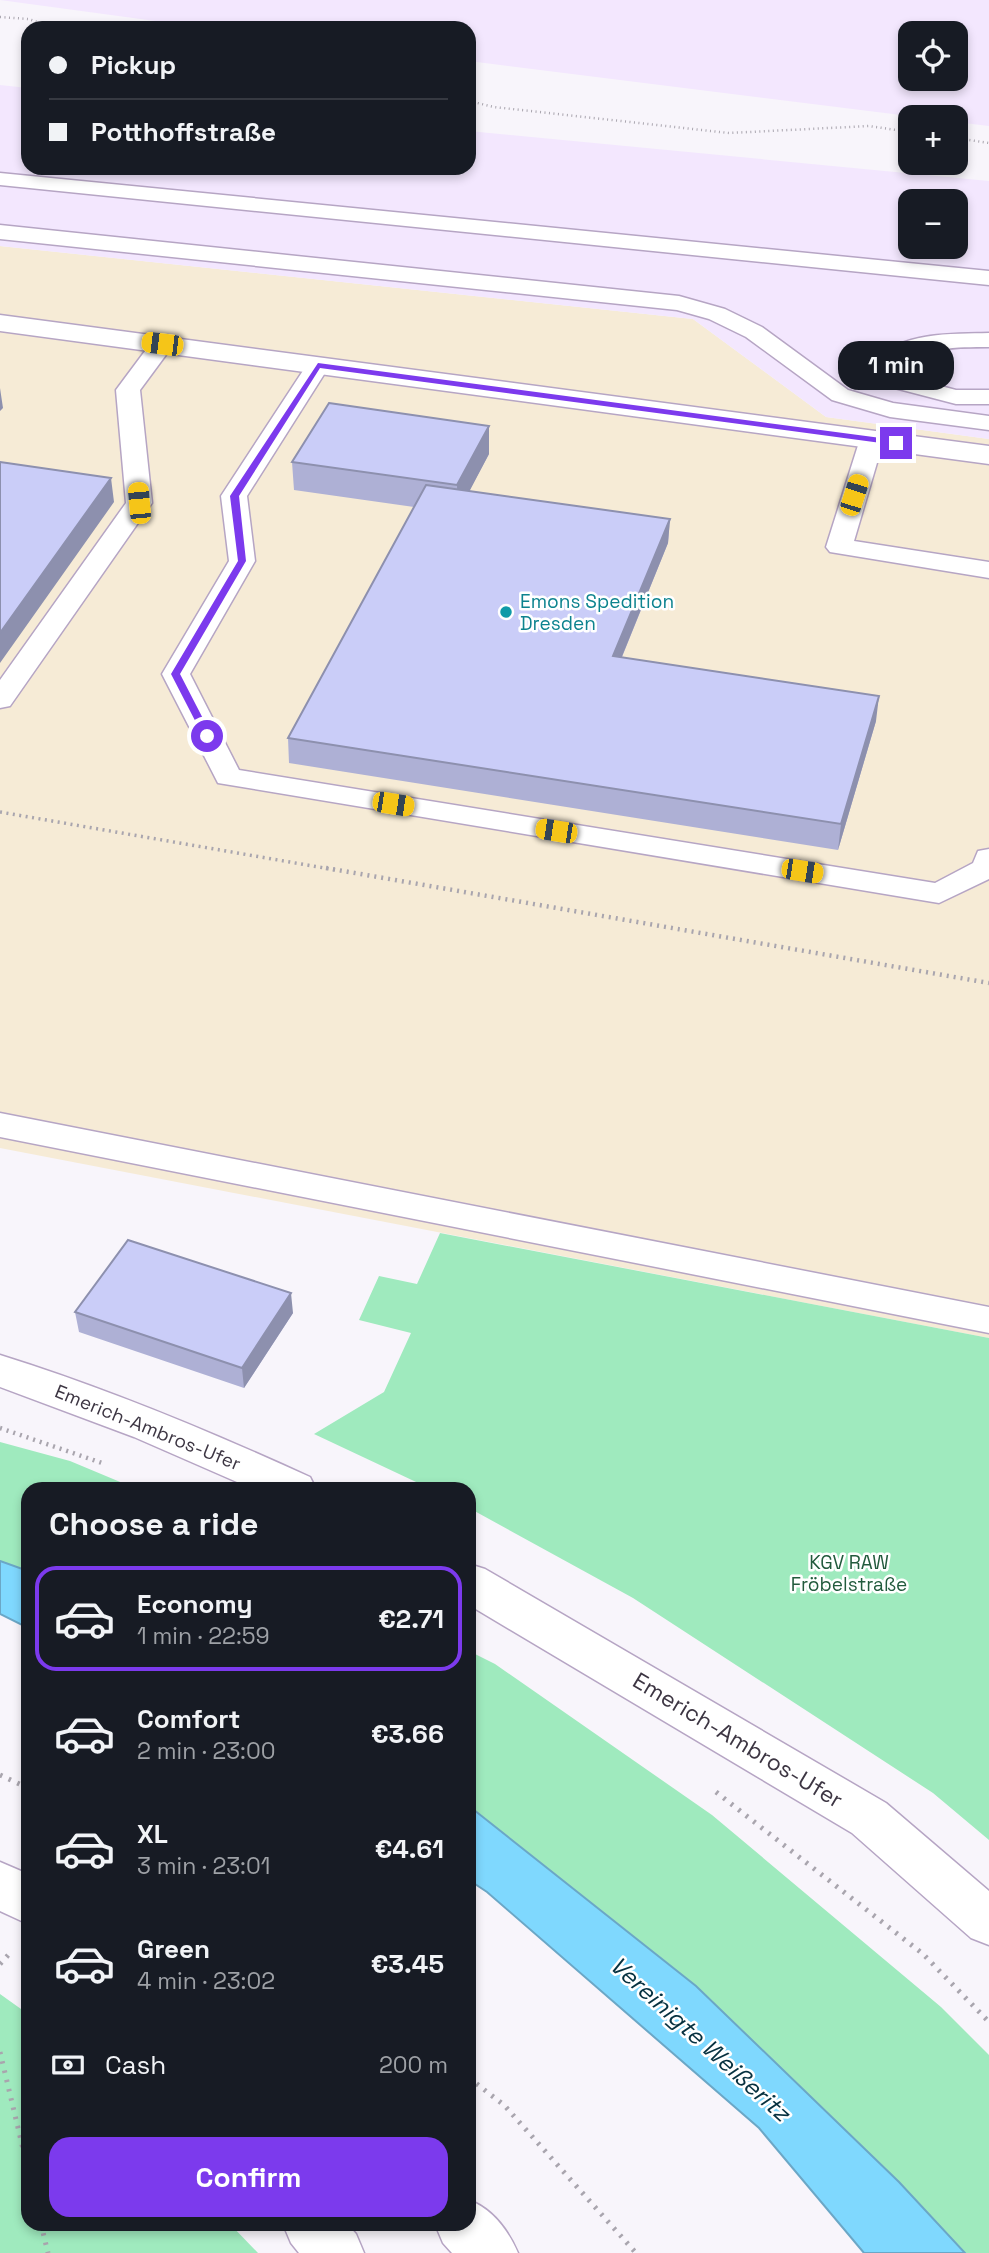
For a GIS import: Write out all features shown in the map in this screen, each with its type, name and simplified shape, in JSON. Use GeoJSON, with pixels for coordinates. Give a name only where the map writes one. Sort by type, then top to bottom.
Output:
{"type":"FeatureCollection","features":[{"type":"Feature","properties":{"kind":"street"},"geometry":{"type":"LineString","coordinates":[[0,323],[989,455]]}},
{"type":"Feature","properties":{"kind":"street","name":"Emerich-Ambros-Ufer"},"geometry":{"type":"LineString","coordinates":[[0,1371],[88,1400],[213,1451],[279,1482]]}},
{"type":"Feature","properties":{"kind":"street","name":"Emerich-Ambros-Ufer"},"geometry":{"type":"LineString","coordinates":[[476,1586],[869,1818],[989,1922]]}},
{"type":"Feature","properties":{"kind":"street"},"geometry":{"type":"LineString","coordinates":[[0,1884],[21,1897]]}},
{"type":"Feature","properties":{"kind":"street"},"geometry":{"type":"LineString","coordinates":[[316,2231],[336,2253]]}},
{"type":"Feature","properties":{"kind":"street"},"geometry":{"type":"LineString","coordinates":[[470,2231],[490,2253]]}},
{"type":"Feature","properties":{"kind":"lane"},"geometry":{"type":"LineString","coordinates":[[0,179],[989,278]]}},
{"type":"Feature","properties":{"kind":"lane"},"geometry":{"type":"LineString","coordinates":[[0,232],[679,303],[717,314],[754,332],[841,395],[890,410],[989,423]]}},
{"type":"Feature","properties":{"kind":"lane"},"geometry":{"type":"LineString","coordinates":[[989,340],[939,341],[905,349],[884,365],[895,381],[956,397],[989,397]]}},
{"type":"Feature","properties":{"kind":"lane"},"geometry":{"type":"LineString","coordinates":[[0,700],[139,503],[128,390],[162,344]]}},
{"type":"Feature","properties":{"kind":"lane"},"geometry":{"type":"LineString","coordinates":[[318,365],[234,496],[242,561],[176,674],[229,777],[939,893],[987,868],[989,858]]}},
{"type":"Feature","properties":{"kind":"lane"},"geometry":{"type":"LineString","coordinates":[[872,439],[839,547],[989,570]]}},
{"type":"Feature","properties":{"kind":"lane"},"geometry":{"type":"LineString","coordinates":[[0,1125],[989,1320]]}},
{"type":"Feature","properties":{"kind":"path"},"geometry":{"type":"LineString","coordinates":[[0,17],[34,21]]}},
{"type":"Feature","properties":{"kind":"path"},"geometry":{"type":"LineString","coordinates":[[476,103],[494,107],[729,132],[869,126],[898,130]]}},
{"type":"Feature","properties":{"kind":"path"},"geometry":{"type":"LineString","coordinates":[[968,140],[989,143]]}},
{"type":"Feature","properties":{"kind":"path"},"geometry":{"type":"LineString","coordinates":[[0,812],[989,983]]}},
{"type":"Feature","properties":{"kind":"path"},"geometry":{"type":"LineString","coordinates":[[0,1428],[104,1463]]}},
{"type":"Feature","properties":{"kind":"path"},"geometry":{"type":"LineString","coordinates":[[0,1775],[21,1785]]}},
{"type":"Feature","properties":{"kind":"path"},"geometry":{"type":"LineString","coordinates":[[710,1788],[923,1954],[989,2022]]}},
{"type":"Feature","properties":{"kind":"path"},"geometry":{"type":"LineString","coordinates":[[0,2052],[21,2141]]}},
{"type":"Feature","properties":{"kind":"path"},"geometry":{"type":"LineString","coordinates":[[476,2083],[504,2105],[636,2253]]}},
{"type":"Feature","properties":{"kind":"path"},"geometry":{"type":"LineString","coordinates":[[43,2231],[48,2253]]}},
{"type":"Feature","properties":{"kind":"shaded area"},"geometry":{"type":"Polygon","coordinates":[[[0,0],[989,0],[989,126],[968,123],[968,105],[898,105],[898,115],[476,62],[476,21],[155,21],[0,0]]]}},
{"type":"Feature","properties":{"kind":"shaded area"},"geometry":{"type":"Polygon","coordinates":[[[0,85],[21,87],[21,175],[476,175],[476,132],[898,172],[898,175],[989,181],[989,439],[826,417],[693,319],[0,246],[0,85]]]}},
{"type":"Feature","properties":{"kind":"shaded area"},"geometry":{"type":"Polygon","coordinates":[[[0,246],[693,319],[826,417],[989,439],[989,1338],[0,1148],[0,246]]]}},
{"type":"Feature","properties":{"kind":"green space","name":"KGV RAW Fröbelstraße"},"geometry":{"type":"Polygon","coordinates":[[[440,1233],[989,1338],[989,1840],[933,1793],[633,1598],[476,1512],[476,1482],[416,1482],[314,1434],[384,1392],[411,1333],[359,1320],[379,1276],[417,1284],[440,1233]]]}},
{"type":"Feature","properties":{"kind":"green space"},"geometry":{"type":"Polygon","coordinates":[[[0,1442],[70,1461],[120,1482],[21,1482],[21,1568],[0,1561],[0,1442]]]}},
{"type":"Feature","properties":{"kind":"green space"},"geometry":{"type":"Polygon","coordinates":[[[476,1654],[495,1664],[712,1815],[941,2007],[989,2055],[989,2253],[965,2253],[899,2182],[696,1986],[476,1812],[476,1654]]]}},
{"type":"Feature","properties":{"kind":"green space"},"geometry":{"type":"Polygon","coordinates":[[[0,1994],[21,2009],[21,2231],[237,2231],[258,2253],[0,2253],[0,1994]]]}},
{"type":"Feature","properties":{"kind":"water"},"geometry":{"type":"Polygon","coordinates":[[[0,1561],[21,1568],[21,1624],[0,1614],[0,1561]]]}},
{"type":"Feature","properties":{"kind":"water","name":"Vereinigte Weißeritz"},"geometry":{"type":"Polygon","coordinates":[[[476,1812],[696,1986],[899,2182],[965,2253],[864,2253],[759,2128],[476,1885],[476,1812]]]}},
{"type":"Feature","properties":{"kind":"building"},"geometry":{"type":"Polygon","coordinates":[[[329,403],[489,426],[457,485],[292,462],[329,403]]]}},
{"type":"Feature","properties":{"kind":"building"},"geometry":{"type":"Polygon","coordinates":[[[0,462],[111,478],[0,633],[0,462]]]}},
{"type":"Feature","properties":{"kind":"building","name":"Emons Spedition Dresden"},"geometry":{"type":"Polygon","coordinates":[[[426,485],[670,519],[613,656],[879,696],[841,824],[288,738],[426,485]]]}},
{"type":"Feature","properties":{"kind":"building"},"geometry":{"type":"Polygon","coordinates":[[[128,1240],[291,1293],[242,1368],[75,1312],[128,1240]]]}},
{"type":"Feature","properties":{"kind":"place","name":"Emons Spedition Dresden"},"geometry":{"type":"Point","coordinates":[506,612]}},
{"type":"Feature","properties":{"kind":"route"},"geometry":{"type":"LineString","coordinates":[[207,736],[176,674],[242,561],[234,496],[318,365],[896,443]]}}]}
